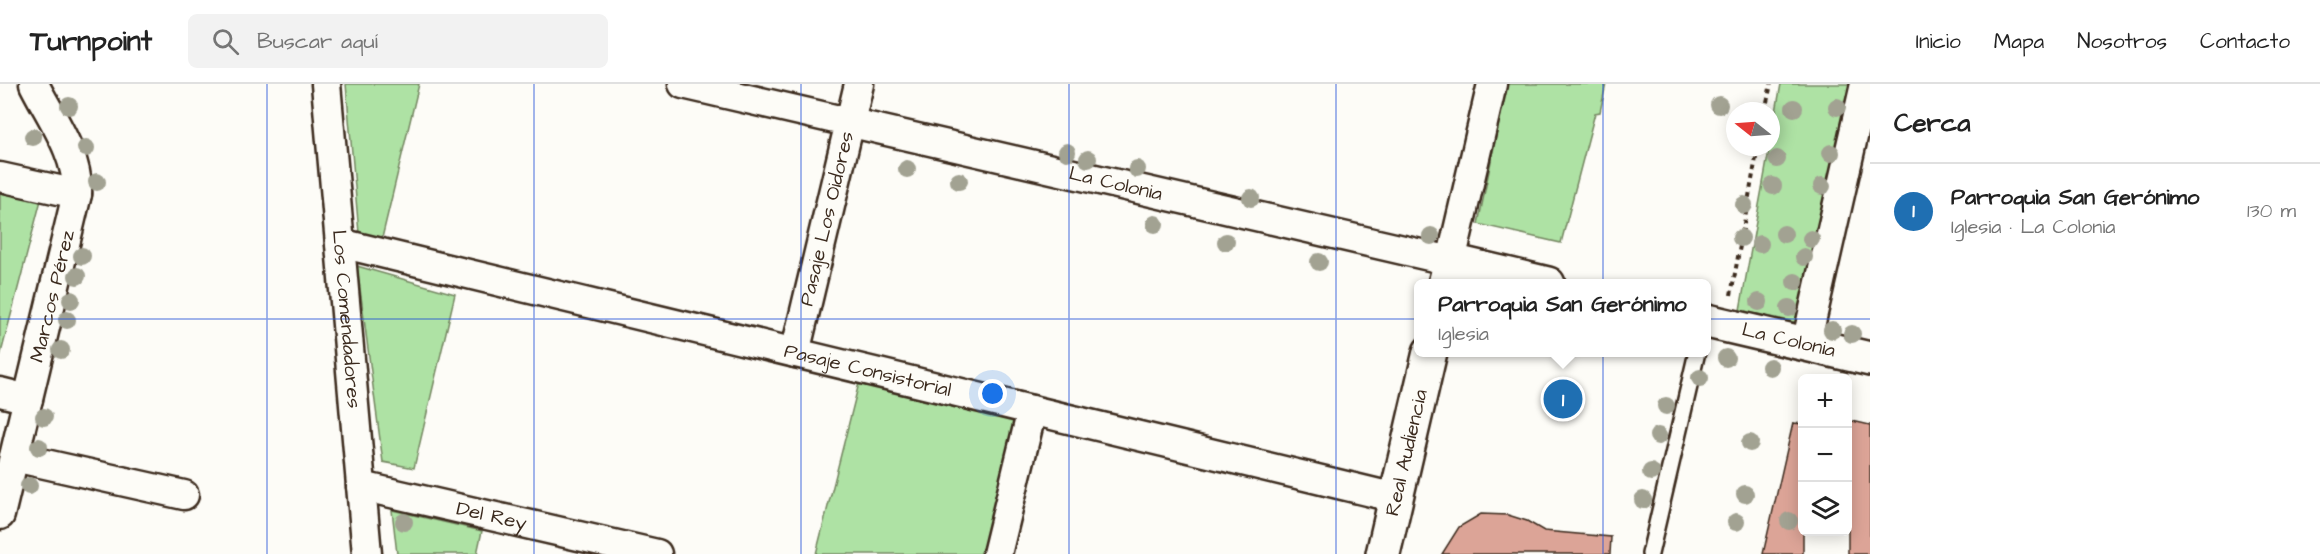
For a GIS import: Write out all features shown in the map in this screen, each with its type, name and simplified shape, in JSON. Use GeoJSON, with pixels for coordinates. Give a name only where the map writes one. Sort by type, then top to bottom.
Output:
{"type":"FeatureCollection","features":[{"type":"Feature","properties":{"kind":"street","name":"Marcos Pérez"},"geometry":{"type":"LineString","coordinates":[[0,515],[77,194],[78,180],[74,163],[34,84]]}},
{"type":"Feature","properties":{"kind":"street","name":"Los Comendadores"},"geometry":{"type":"LineString","coordinates":[[326,84],[367,554]]}},
{"type":"Feature","properties":{"kind":"street","name":"La Colonia"},"geometry":{"type":"LineString","coordinates":[[683,84],[850,123],[1448,272],[1506,279]]}},
{"type":"Feature","properties":{"kind":"street","name":"Pasaje Los Oidores"},"geometry":{"type":"LineString","coordinates":[[795,353],[859,84]]}},
{"type":"Feature","properties":{"kind":"street"},"geometry":{"type":"LineString","coordinates":[[1448,272],[1491,84]]}},
{"type":"Feature","properties":{"kind":"street"},"geometry":{"type":"LineString","coordinates":[[1806,344],[1865,84]]}},
{"type":"Feature","properties":{"kind":"street"},"geometry":{"type":"LineString","coordinates":[[0,177],[77,194]]}},
{"type":"Feature","properties":{"kind":"street","name":"Pasaje Consistorial"},"geometry":{"type":"LineString","coordinates":[[340,243],[1396,498]]}},
{"type":"Feature","properties":{"kind":"street","name":"La Colonia"},"geometry":{"type":"LineString","coordinates":[[1717,323],[1870,358]]}},
{"type":"Feature","properties":{"kind":"street","name":"Real Audiencia"},"geometry":{"type":"LineString","coordinates":[[1383,554],[1429,357]]}},
{"type":"Feature","properties":{"kind":"street"},"geometry":{"type":"LineString","coordinates":[[0,392],[28,399]]}},
{"type":"Feature","properties":{"kind":"street"},"geometry":{"type":"LineString","coordinates":[[997,554],[1032,410]]}},
{"type":"Feature","properties":{"kind":"street"},"geometry":{"type":"LineString","coordinates":[[14,457],[184,495]]}},
{"type":"Feature","properties":{"kind":"street","name":"Del Rey"},"geometry":{"type":"LineString","coordinates":[[361,486],[657,554]]}},
{"type":"Feature","properties":{"kind":"lane"},"geometry":{"type":"LineString","coordinates":[[1650,554],[1696,357]]}},
{"type":"Feature","properties":{"kind":"path"},"geometry":{"type":"LineString","coordinates":[[1767,102],[1771,84]]}},
{"type":"Feature","properties":{"kind":"path"},"geometry":{"type":"LineString","coordinates":[[1717,323],[1741,231],[1756,156]]}},
{"type":"Feature","properties":{"kind":"green space"},"geometry":{"type":"Polygon","coordinates":[[[346,84],[419,84],[382,238],[359,233],[346,84]]]}},
{"type":"Feature","properties":{"kind":"green space"},"geometry":{"type":"Polygon","coordinates":[[[1507,84],[1606,84],[1600,112],[1595,113],[1561,243],[1478,224],[1507,84]]]}},
{"type":"Feature","properties":{"kind":"green space"},"geometry":{"type":"Polygon","coordinates":[[[1781,84],[1857,84],[1803,324],[1740,310],[1768,156],[1780,156],[1780,102],[1778,102],[1781,84]]]}},
{"type":"Feature","properties":{"kind":"green space"},"geometry":{"type":"Polygon","coordinates":[[[0,190],[41,200],[0,357],[0,190]]]}},
{"type":"Feature","properties":{"kind":"green space"},"geometry":{"type":"Polygon","coordinates":[[[357,266],[455,294],[414,468],[383,462],[357,266]]]}},
{"type":"Feature","properties":{"kind":"green space"},"geometry":{"type":"Polygon","coordinates":[[[859,383],[1025,424],[993,554],[816,554],[859,383]]]}},
{"type":"Feature","properties":{"kind":"green space"},"geometry":{"type":"Polygon","coordinates":[[[392,510],[482,531],[477,554],[397,554],[392,510]]]}},
{"type":"Feature","properties":{"kind":"building"},"geometry":{"type":"Polygon","coordinates":[[[1852,421],[1870,425],[1870,554],[1848,554],[1848,536],[1852,536],[1852,421]]]}},
{"type":"Feature","properties":{"kind":"building"},"geometry":{"type":"Polygon","coordinates":[[[1793,423],[1798,424],[1798,536],[1803,536],[1803,554],[1763,554],[1793,423]]]}},
{"type":"Feature","properties":{"kind":"building"},"geometry":{"type":"Polygon","coordinates":[[[1481,514],[1508,515],[1527,521],[1544,531],[1611,537],[1610,554],[1442,554],[1459,527],[1481,514]]]}},
{"type":"Feature","properties":{"kind":"place","name":"Parroquia San Gerónimo"},"geometry":{"type":"Point","coordinates":[1563,399]}}]}
